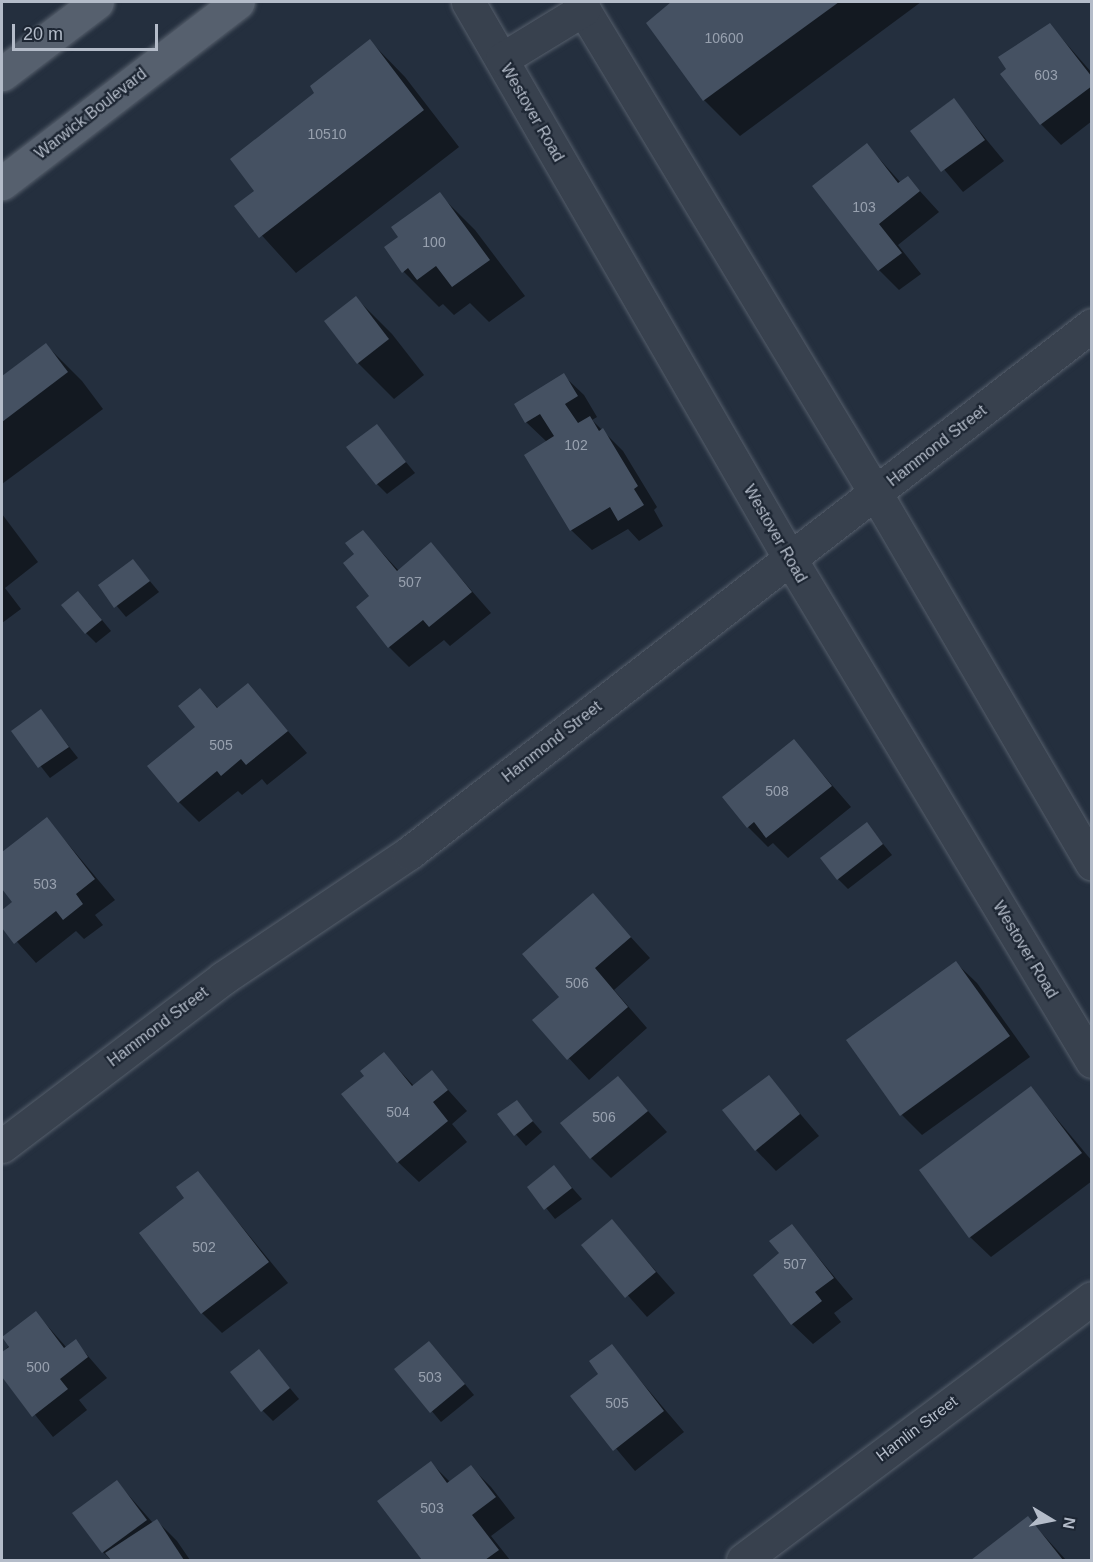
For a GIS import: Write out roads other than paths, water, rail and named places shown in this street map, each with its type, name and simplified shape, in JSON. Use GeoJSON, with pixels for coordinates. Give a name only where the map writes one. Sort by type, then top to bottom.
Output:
{"type":"FeatureCollection","features":[{"type":"Feature","properties":{"kind":"main road"},"geometry":{"type":"LineString","coordinates":[[2,74],[97,2]]}},
{"type":"Feature","properties":{"kind":"main road","name":"Warwick Boulevard"},"geometry":{"type":"LineString","coordinates":[[2,183],[238,2]]}},
{"type":"Feature","properties":{"kind":"street","name":"Westover Road"},"geometry":{"type":"LineString","coordinates":[[468,2],[789,557],[1092,1060]]}},
{"type":"Feature","properties":{"kind":"street"},"geometry":{"type":"LineString","coordinates":[[502,59],[581,5],[876,494],[1092,864]]}},
{"type":"Feature","properties":{"kind":"street","name":"Hammond Street"},"geometry":{"type":"LineString","coordinates":[[2,1146],[223,978],[409,854],[789,557],[876,494],[1092,325]]}},
{"type":"Feature","properties":{"kind":"street","name":"Hamlin Street"},"geometry":{"type":"LineString","coordinates":[[743,1560],[1092,1298]]}}]}
